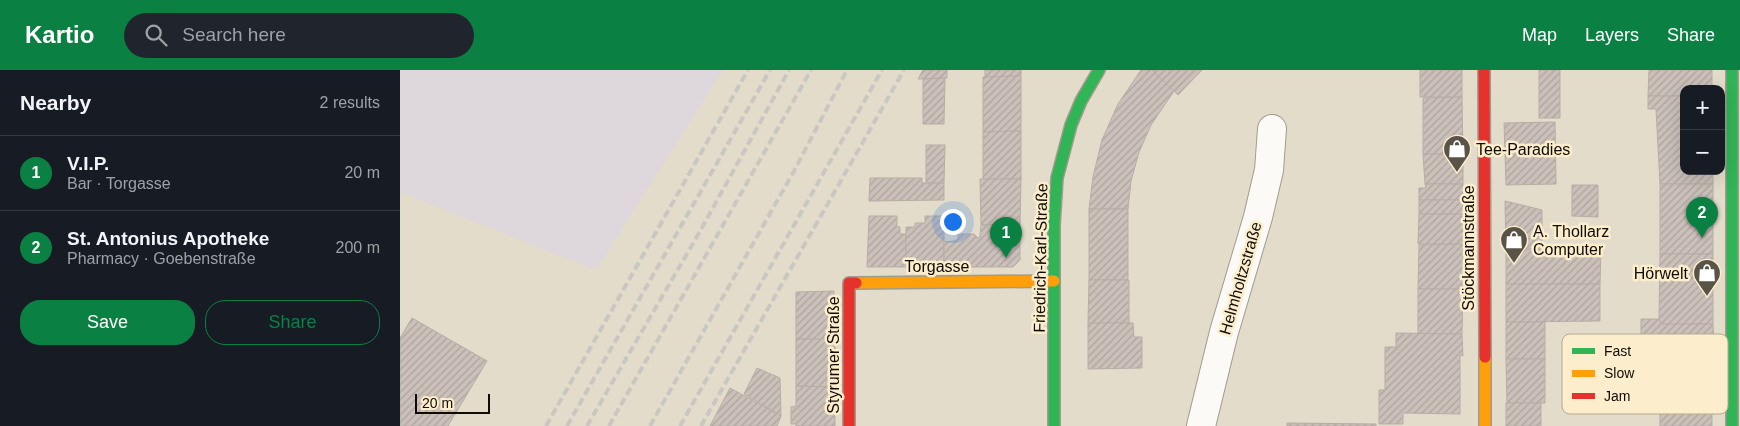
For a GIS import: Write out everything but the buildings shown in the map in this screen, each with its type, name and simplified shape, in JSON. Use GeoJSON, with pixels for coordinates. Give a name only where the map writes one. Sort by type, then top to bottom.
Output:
{"type":"FeatureCollection","features":[{"type":"Feature","properties":{"kind":"street","name":"Friedrich-Karl-Straße"},"geometry":{"type":"LineString","coordinates":[[1054,426],[1054,225],[1057,178],[1071,125],[1081,101],[1099,70]]}},
{"type":"Feature","properties":{"kind":"street","name":"Stöckmannstraße"},"geometry":{"type":"LineString","coordinates":[[1484,70],[1485,426]]}},
{"type":"Feature","properties":{"kind":"street"},"geometry":{"type":"LineString","coordinates":[[1732,70],[1732,426]]}},
{"type":"Feature","properties":{"kind":"street","name":"Helmholtzstraße"},"geometry":{"type":"LineString","coordinates":[[1201,426],[1224,332],[1258,218],[1269,170],[1272,129]]}},
{"type":"Feature","properties":{"kind":"street","name":"Torgasse"},"geometry":{"type":"LineString","coordinates":[[849,283],[1054,281]]}},
{"type":"Feature","properties":{"kind":"street","name":"Styrumer Straße"},"geometry":{"type":"LineString","coordinates":[[849,283],[849,426]]}},
{"type":"Feature","properties":{"kind":"shaded area"},"geometry":{"type":"Polygon","coordinates":[[[400,70],[723,70],[596,270],[400,192],[400,70]]]}},
{"type":"Feature","properties":{"kind":"railway"},"geometry":{"type":"LineString","coordinates":[[546,426],[748,70]]}},
{"type":"Feature","properties":{"kind":"railway"},"geometry":{"type":"LineString","coordinates":[[567,426],[770,70]]}},
{"type":"Feature","properties":{"kind":"railway"},"geometry":{"type":"LineString","coordinates":[[587,426],[699,233],[789,70]]}},
{"type":"Feature","properties":{"kind":"railway"},"geometry":{"type":"LineString","coordinates":[[609,426],[811,70]]}},
{"type":"Feature","properties":{"kind":"railway"},"geometry":{"type":"LineString","coordinates":[[650,426],[794,171],[847,70]]}},
{"type":"Feature","properties":{"kind":"railway"},"geometry":{"type":"LineString","coordinates":[[680,426],[882,70]]}},
{"type":"Feature","properties":{"kind":"railway"},"geometry":{"type":"LineString","coordinates":[[701,426],[904,70]]}},
{"type":"Feature","properties":{"kind":"traffic: fast"},"geometry":{"type":"LineString","coordinates":[[1054,426],[1054,225],[1057,178],[1071,125],[1081,101],[1099,70]]}},
{"type":"Feature","properties":{"kind":"traffic: fast"},"geometry":{"type":"LineString","coordinates":[[1732,70],[1732,426]]}},
{"type":"Feature","properties":{"kind":"traffic: slow"},"geometry":{"type":"LineString","coordinates":[[856,283],[1054,281]]}},
{"type":"Feature","properties":{"kind":"traffic: slow"},"geometry":{"type":"LineString","coordinates":[[1485,357],[1485,426]]}},
{"type":"Feature","properties":{"kind":"traffic: jam"},"geometry":{"type":"LineString","coordinates":[[1484,70],[1485,357]]}},
{"type":"Feature","properties":{"kind":"traffic: jam"},"geometry":{"type":"LineString","coordinates":[[849,426],[849,283],[856,283]]}},
{"type":"Feature","properties":{"kind":"place","name":"Tee-Paradies"},"geometry":{"type":"Point","coordinates":[1457,173]}},
{"type":"Feature","properties":{"kind":"place","name":"St. Antonius Apotheke"},"geometry":{"type":"Point","coordinates":[1702,238]}},
{"type":"Feature","properties":{"kind":"place","name":"V.I.P."},"geometry":{"type":"Point","coordinates":[1006,258]}},
{"type":"Feature","properties":{"kind":"place","name":"A. Thollarz Computer"},"geometry":{"type":"Point","coordinates":[1514,264]}},
{"type":"Feature","properties":{"kind":"place","name":"Hörwelt"},"geometry":{"type":"Point","coordinates":[1707,297]}}]}
